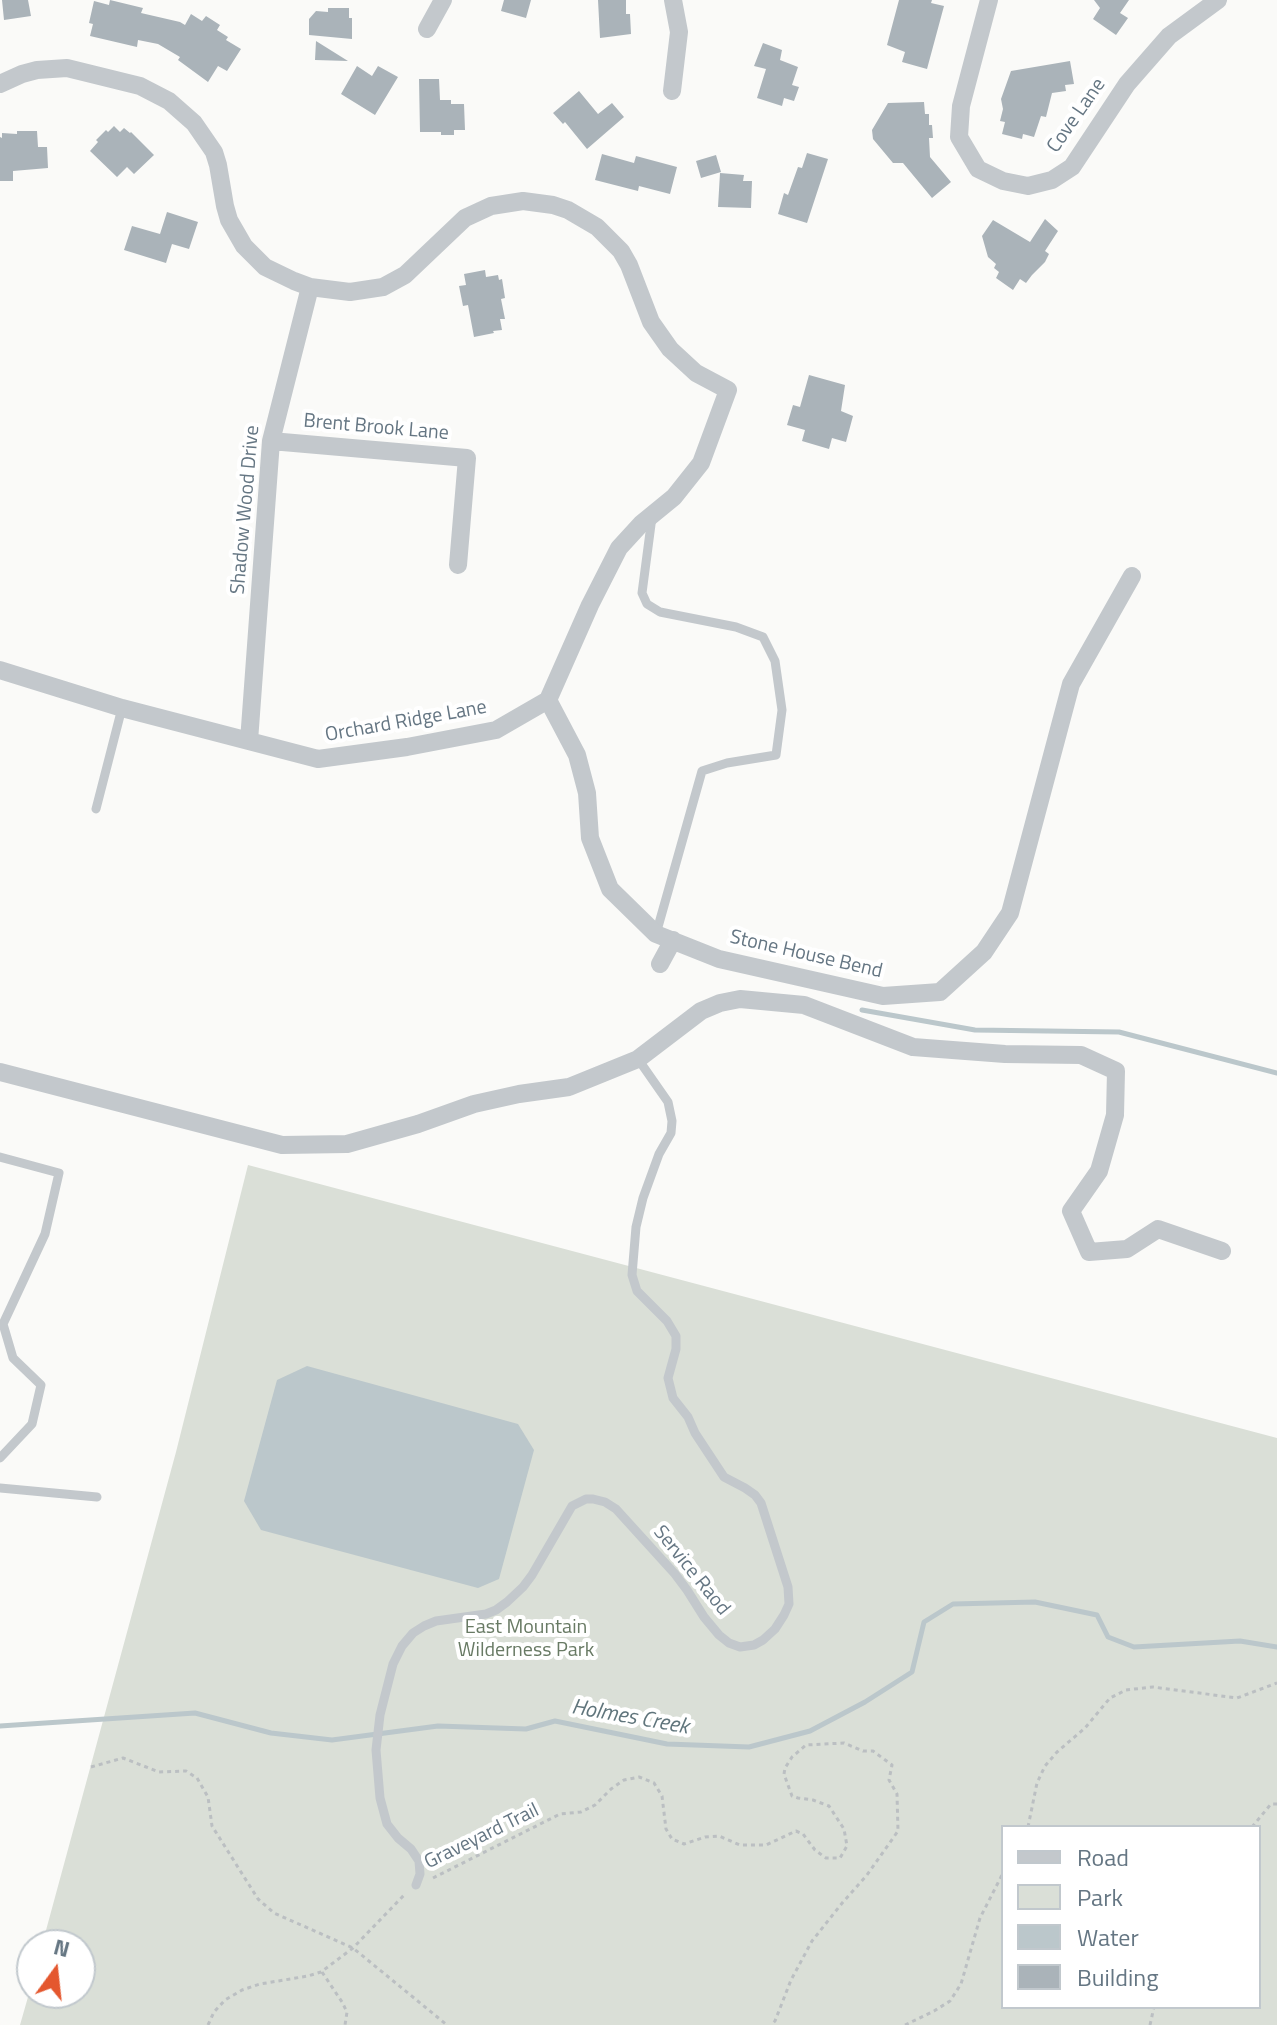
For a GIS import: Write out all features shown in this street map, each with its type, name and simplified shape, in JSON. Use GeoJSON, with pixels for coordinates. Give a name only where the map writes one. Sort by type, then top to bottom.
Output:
{"type":"FeatureCollection","features":[{"type":"Feature","properties":{"kind":"street"},"geometry":{"type":"LineString","coordinates":[[427,29],[443,0]]}},
{"type":"Feature","properties":{"kind":"street"},"geometry":{"type":"LineString","coordinates":[[672,91],[679,32],[673,0]]}},
{"type":"Feature","properties":{"kind":"street","name":"Cove Lane"},"geometry":{"type":"LineString","coordinates":[[989,0],[961,106],[959,137],[978,169],[1003,181],[1028,186],[1052,180],[1072,167],[1127,84],[1169,36],[1218,0]]}},
{"type":"Feature","properties":{"kind":"street"},"geometry":{"type":"LineString","coordinates":[[0,84],[37,70],[67,68],[140,86],[169,101],[194,123],[214,152],[229,220],[244,246],[265,267],[310,287],[360,292],[383,287],[415,267],[454,227],[477,212],[491,206],[523,201],[568,210],[597,227],[621,251],[651,322],[670,349],[696,373],[728,390],[701,463],[674,497],[619,548],[548,700]]}},
{"type":"Feature","properties":{"kind":"street","name":"Shadow Wood Drive"},"geometry":{"type":"LineString","coordinates":[[249,741],[271,441],[310,287]]}},
{"type":"Feature","properties":{"kind":"street","name":"Brent Brook Lane"},"geometry":{"type":"LineString","coordinates":[[271,441],[467,458],[458,565]]}},
{"type":"Feature","properties":{"kind":"street","name":"Stone House Bend"},"geometry":{"type":"LineString","coordinates":[[548,700],[577,755],[587,793],[590,838],[610,889],[665,937],[719,959],[883,996],[940,992],[984,952],[1010,913],[1071,684],[1132,576]]}},
{"type":"Feature","properties":{"kind":"street","name":"Orchard Ridge Lane"},"geometry":{"type":"LineString","coordinates":[[0,670],[122,708],[318,759],[407,747],[496,730],[548,700]]}},
{"type":"Feature","properties":{"kind":"street"},"geometry":{"type":"LineString","coordinates":[[660,964],[665,937]]}},
{"type":"Feature","properties":{"kind":"street"},"geometry":{"type":"LineString","coordinates":[[0,1072],[282,1145],[347,1144],[474,1104],[569,1087],[638,1059],[701,1011],[720,1003],[740,999],[804,1005],[913,1047],[1005,1054],[1081,1055],[1116,1071],[1115,1115],[1099,1171],[1071,1211],[1089,1252],[1127,1249],[1158,1229],[1222,1251]]}},
{"type":"Feature","properties":{"kind":"lane"},"geometry":{"type":"LineString","coordinates":[[652,515],[642,593],[647,604],[660,612],[736,627],[763,637],[775,661],[782,710],[776,755],[727,763],[702,771],[665,937]]}},
{"type":"Feature","properties":{"kind":"lane"},"geometry":{"type":"LineString","coordinates":[[96,809],[122,708]]}},
{"type":"Feature","properties":{"kind":"lane","name":"Service Raod"},"geometry":{"type":"LineString","coordinates":[[416,1885],[420,1874],[419,1861],[387,1824],[380,1798],[376,1750],[380,1715],[393,1664],[402,1646],[424,1626],[436,1621],[486,1614],[507,1602],[532,1575],[572,1506],[593,1499],[616,1509],[675,1574],[704,1617],[729,1643],[740,1647],[763,1640],[775,1629],[789,1604],[788,1587],[761,1503],[745,1488],[724,1477],[673,1398],[668,1378],[676,1349],[676,1336],[667,1321],[637,1291],[632,1275],[636,1227],[643,1198],[659,1154],[671,1133],[672,1121],[668,1102],[638,1059]]}},
{"type":"Feature","properties":{"kind":"lane"},"geometry":{"type":"LineString","coordinates":[[0,1157],[59,1173],[45,1234],[3,1324],[13,1358],[41,1385],[32,1424],[0,1458]]}},
{"type":"Feature","properties":{"kind":"lane"},"geometry":{"type":"LineString","coordinates":[[0,1488],[97,1497]]}},
{"type":"Feature","properties":{"kind":"path"},"geometry":{"type":"LineString","coordinates":[[1028,1825],[1037,1783],[1045,1766],[1085,1728],[1110,1698],[1126,1690],[1153,1687],[1237,1698],[1277,1683]]}},
{"type":"Feature","properties":{"kind":"path","name":"Graveyard Trail"},"geometry":{"type":"LineString","coordinates":[[321,1972],[353,1948],[400,1897],[416,1885],[560,1814],[581,1812],[595,1805],[624,1780],[639,1777],[654,1783],[662,1796],[666,1829],[672,1839],[684,1844],[719,1836],[740,1845],[766,1845],[796,1831],[803,1834],[815,1850],[826,1858],[840,1858],[847,1846],[844,1829],[829,1806],[792,1796],[784,1774],[785,1768],[806,1745],[844,1743],[863,1751],[873,1751],[892,1765],[889,1780],[897,1794],[898,1831],[867,1875],[812,1941],[771,2025]]}},
{"type":"Feature","properties":{"kind":"path"},"geometry":{"type":"LineString","coordinates":[[91,1767],[123,1758],[159,1772],[186,1771],[197,1778],[208,1797],[212,1826],[258,1899],[274,1913],[353,1948],[447,2025]]}},
{"type":"Feature","properties":{"kind":"path"},"geometry":{"type":"LineString","coordinates":[[1254,1825],[1271,1804],[1277,1804]]}},
{"type":"Feature","properties":{"kind":"path"},"geometry":{"type":"LineString","coordinates":[[905,2025],[950,2001],[961,1984],[980,1918],[1001,1877]]}},
{"type":"Feature","properties":{"kind":"path"},"geometry":{"type":"LineString","coordinates":[[208,2025],[225,2000],[242,1990],[321,1972],[347,2012],[345,2025]]}},
{"type":"Feature","properties":{"kind":"green space","name":"East Mountain Wilderness Park"},"geometry":{"type":"Polygon","coordinates":[[[248,1165],[1277,1438],[1277,2025],[20,2025],[25,2009],[96,2009],[96,1929],[46,1929],[176,1452],[248,1165]]]}},
{"type":"Feature","properties":{"kind":"water"},"geometry":{"type":"Polygon","coordinates":[[[307,1366],[518,1424],[534,1450],[499,1579],[478,1588],[261,1530],[244,1501],[277,1380],[307,1366]]]}},
{"type":"Feature","properties":{"kind":"building"},"geometry":{"type":"Polygon","coordinates":[[[2,0],[28,0],[31,16],[4,20],[2,0]]]}},
{"type":"Feature","properties":{"kind":"building"},"geometry":{"type":"Polygon","coordinates":[[[110,0],[143,8],[141,13],[185,25],[191,14],[202,21],[206,16],[220,25],[217,30],[228,37],[226,40],[241,49],[227,71],[218,66],[208,82],[178,60],[180,57],[158,44],[138,40],[137,47],[90,36],[93,24],[89,23],[94,1],[109,5],[110,0]]]}},
{"type":"Feature","properties":{"kind":"building"},"geometry":{"type":"Polygon","coordinates":[[[504,0],[531,0],[526,18],[501,11],[504,0]]]}},
{"type":"Feature","properties":{"kind":"building"},"geometry":{"type":"Polygon","coordinates":[[[598,0],[626,0],[631,34],[600,38],[598,0]]]}},
{"type":"Feature","properties":{"kind":"building"},"geometry":{"type":"Polygon","coordinates":[[[899,0],[932,0],[931,3],[944,6],[927,69],[902,62],[905,52],[887,45],[899,0]]]}},
{"type":"Feature","properties":{"kind":"building"},"geometry":{"type":"Polygon","coordinates":[[[1094,0],[1129,0],[1120,13],[1128,18],[1116,35],[1093,19],[1100,8],[1094,0]]]}},
{"type":"Feature","properties":{"kind":"building"},"geometry":{"type":"Polygon","coordinates":[[[328,8],[349,8],[352,39],[309,35],[309,19],[316,11],[328,12],[328,8]]]}},
{"type":"Feature","properties":{"kind":"building"},"geometry":{"type":"Polygon","coordinates":[[[316,41],[348,61],[315,60],[316,41]]]}},
{"type":"Feature","properties":{"kind":"building"},"geometry":{"type":"Polygon","coordinates":[[[763,43],[782,50],[780,60],[798,67],[792,85],[799,87],[794,101],[784,98],[782,106],[757,98],[766,69],[754,66],[763,43]]]}},
{"type":"Feature","properties":{"kind":"building"},"geometry":{"type":"Polygon","coordinates":[[[1070,61],[1074,84],[1065,85],[1066,91],[1052,93],[1046,117],[1041,116],[1034,137],[1023,134],[1022,139],[1002,134],[1005,122],[1000,121],[1003,109],[1001,99],[1011,71],[1070,61]]]}},
{"type":"Feature","properties":{"kind":"building"},"geometry":{"type":"Polygon","coordinates":[[[357,66],[372,76],[378,66],[398,77],[375,115],[341,94],[357,66]]]}},
{"type":"Feature","properties":{"kind":"building"},"geometry":{"type":"Polygon","coordinates":[[[419,79],[439,79],[440,100],[464,104],[465,130],[454,130],[454,135],[420,132],[419,79]]]}},
{"type":"Feature","properties":{"kind":"building"},"geometry":{"type":"Polygon","coordinates":[[[579,91],[598,114],[612,103],[624,117],[587,149],[565,122],[563,124],[553,113],[579,91]]]}},
{"type":"Feature","properties":{"kind":"building"},"geometry":{"type":"Polygon","coordinates":[[[924,102],[925,114],[929,114],[929,125],[932,125],[930,157],[951,182],[932,198],[903,163],[893,163],[873,139],[872,130],[888,103],[924,102]]]}},
{"type":"Feature","properties":{"kind":"building"},"geometry":{"type":"Polygon","coordinates":[[[114,126],[120,132],[124,128],[131,132],[154,155],[134,174],[127,167],[117,177],[90,151],[98,142],[96,140],[114,126]]]}},
{"type":"Feature","properties":{"kind":"building"},"geometry":{"type":"Polygon","coordinates":[[[17,131],[37,131],[38,147],[47,147],[48,168],[13,171],[13,181],[0,181],[0,137],[2,133],[17,134],[17,131]]]}},
{"type":"Feature","properties":{"kind":"building"},"geometry":{"type":"Polygon","coordinates":[[[807,153],[828,159],[807,223],[778,214],[784,193],[788,195],[798,167],[802,168],[807,153]]]}},
{"type":"Feature","properties":{"kind":"building"},"geometry":{"type":"Polygon","coordinates":[[[602,154],[634,163],[636,156],[677,167],[670,194],[639,186],[638,191],[595,180],[602,154]]]}},
{"type":"Feature","properties":{"kind":"building"},"geometry":{"type":"Polygon","coordinates":[[[716,155],[721,172],[701,178],[696,161],[716,155]]]}},
{"type":"Feature","properties":{"kind":"building"},"geometry":{"type":"Polygon","coordinates":[[[720,173],[744,175],[743,181],[752,181],[751,208],[718,207],[720,173]]]}},
{"type":"Feature","properties":{"kind":"building"},"geometry":{"type":"Polygon","coordinates":[[[167,212],[198,222],[189,249],[172,244],[166,263],[124,250],[132,226],[160,234],[167,212]]]}},
{"type":"Feature","properties":{"kind":"building"},"geometry":{"type":"Polygon","coordinates":[[[1045,219],[1058,231],[1045,251],[1049,254],[1026,283],[1020,279],[1013,290],[996,278],[999,272],[988,257],[982,236],[993,220],[1030,242],[1045,219]]]}},
{"type":"Feature","properties":{"kind":"building"},"geometry":{"type":"Polygon","coordinates":[[[485,270],[486,277],[498,275],[499,280],[502,279],[505,298],[501,299],[505,319],[500,319],[502,330],[474,337],[468,305],[463,306],[459,286],[466,285],[464,274],[485,270]]]}},
{"type":"Feature","properties":{"kind":"building"},"geometry":{"type":"Polygon","coordinates":[[[809,375],[845,385],[841,411],[853,416],[846,442],[832,438],[829,449],[802,441],[805,430],[787,425],[793,405],[800,407],[809,375]]]}},
{"type":"Feature","properties":{"kind":"waterway"},"geometry":{"type":"LineString","coordinates":[[862,1010],[975,1030],[1119,1032],[1277,1073]]}},
{"type":"Feature","properties":{"kind":"waterway","name":"Holmes Creek"},"geometry":{"type":"LineString","coordinates":[[0,1726],[195,1713],[271,1733],[332,1740],[438,1726],[526,1729],[555,1721],[667,1744],[749,1747],[810,1731],[865,1702],[912,1672],[924,1622],[953,1604],[1035,1602],[1097,1615],[1108,1637],[1134,1647],[1240,1641],[1277,1647]]}}]}
